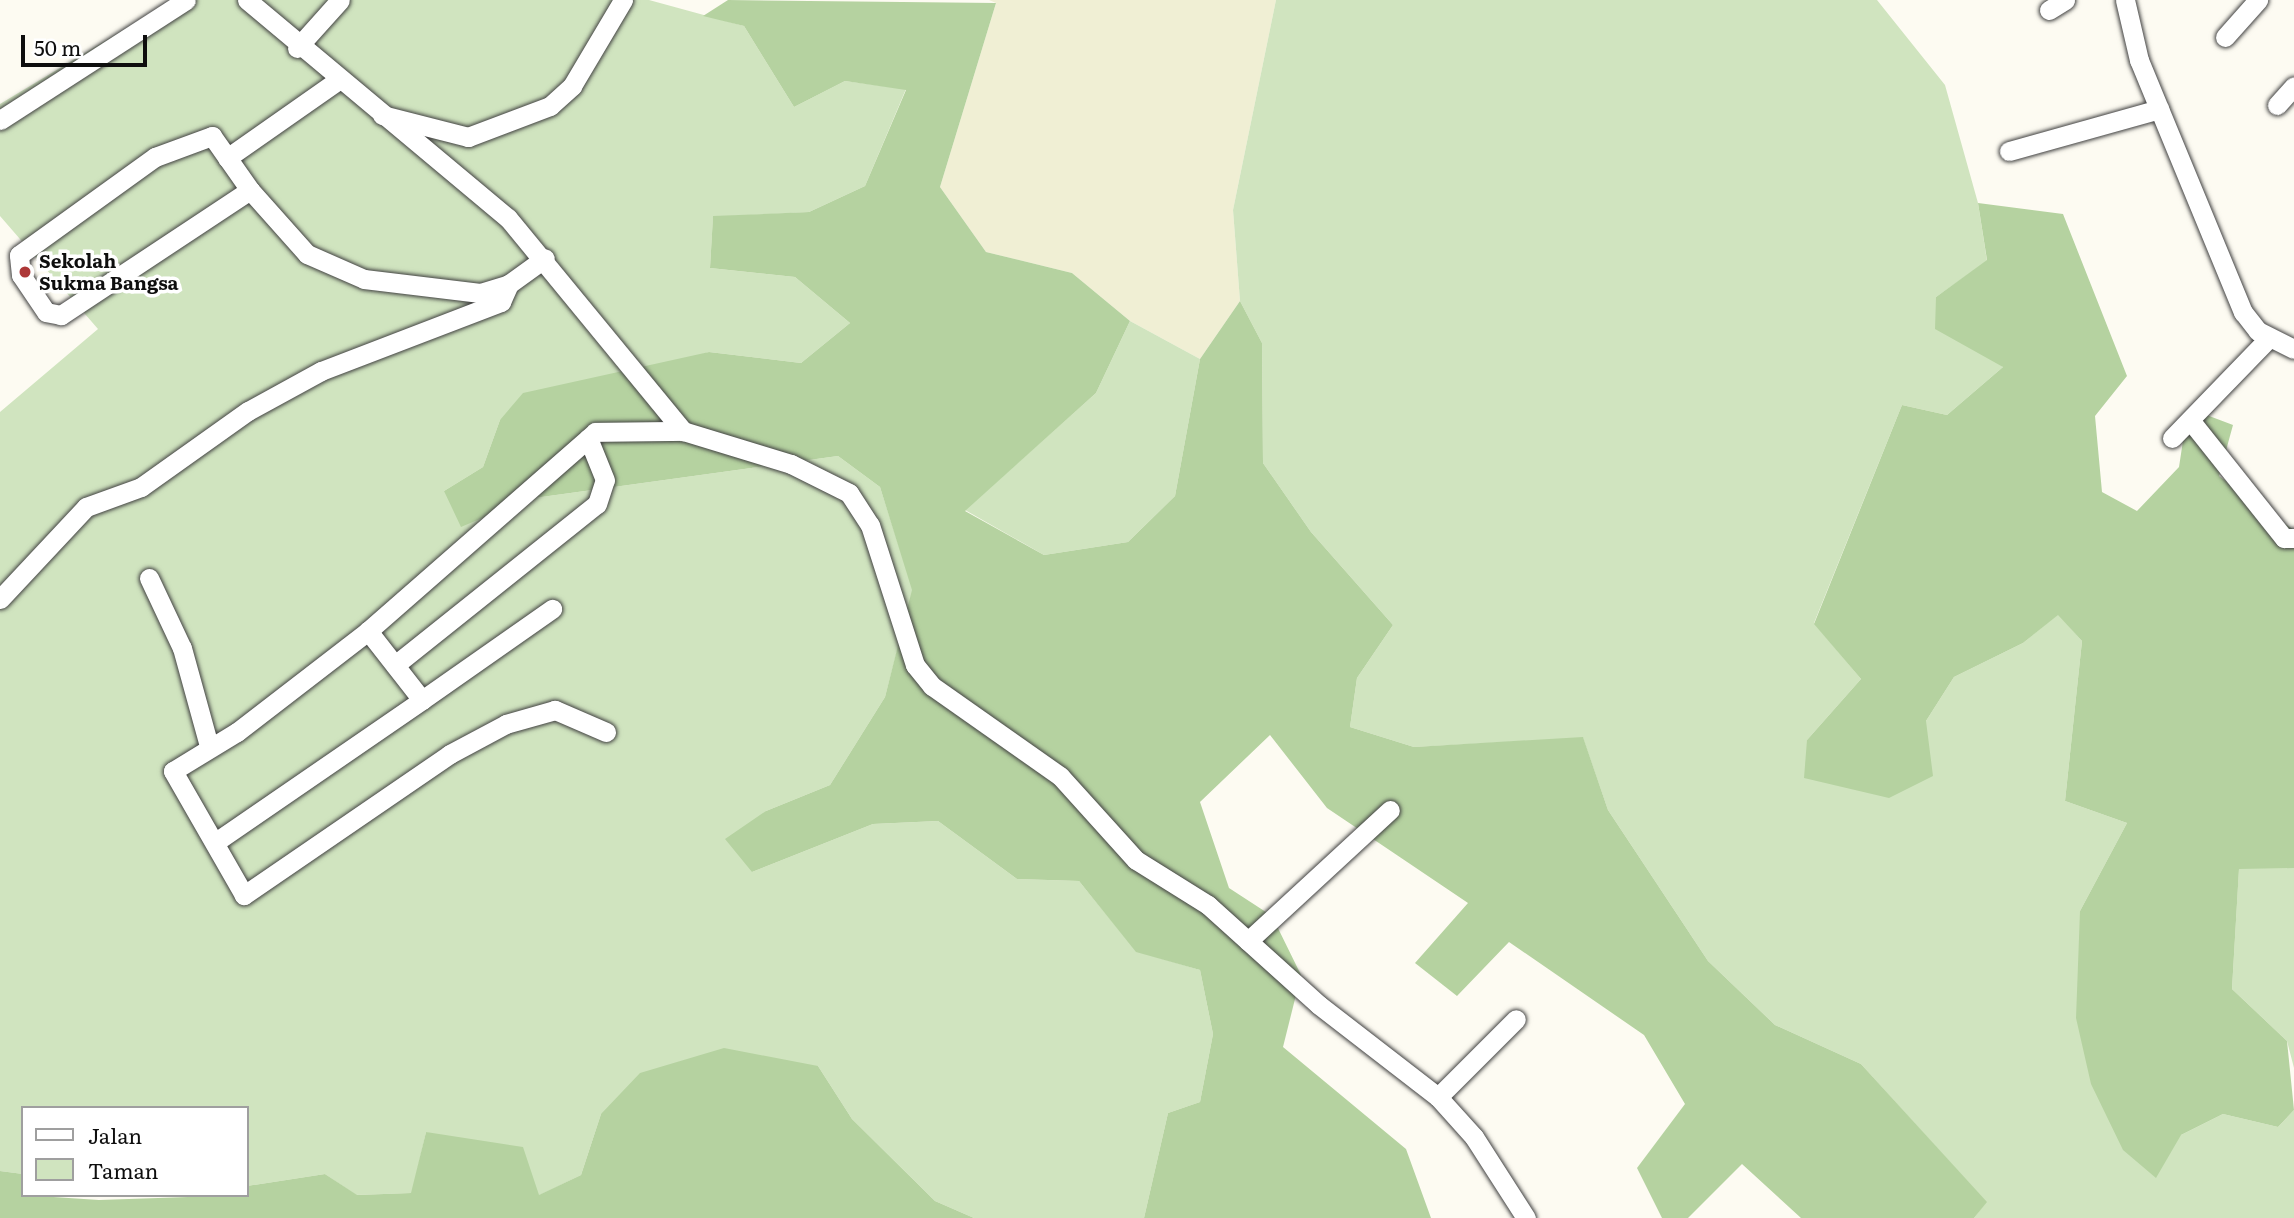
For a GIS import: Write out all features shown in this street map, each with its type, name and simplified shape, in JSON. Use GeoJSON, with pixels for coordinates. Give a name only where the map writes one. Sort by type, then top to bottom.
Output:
{"type":"FeatureCollection","features":[{"type":"Feature","properties":{"kind":"street"},"geometry":{"type":"LineString","coordinates":[[0,120],[186,0]]}},
{"type":"Feature","properties":{"kind":"street"},"geometry":{"type":"LineString","coordinates":[[247,0],[297,48],[377,115],[508,218],[545,258],[682,431]]}},
{"type":"Feature","properties":{"kind":"street"},"geometry":{"type":"LineString","coordinates":[[297,48],[340,0]]}},
{"type":"Feature","properties":{"kind":"street"},"geometry":{"type":"LineString","coordinates":[[377,115],[468,137],[505,128],[550,106],[572,86],[623,0]]}},
{"type":"Feature","properties":{"kind":"street"},"geometry":{"type":"LineString","coordinates":[[2125,0],[2139,60],[2243,312],[2269,338],[2294,349]]}},
{"type":"Feature","properties":{"kind":"street"},"geometry":{"type":"LineString","coordinates":[[2225,37],[2258,0]]}},
{"type":"Feature","properties":{"kind":"street"},"geometry":{"type":"LineString","coordinates":[[227,158],[337,81]]}},
{"type":"Feature","properties":{"kind":"street"},"geometry":{"type":"LineString","coordinates":[[2277,106],[2294,86]]}},
{"type":"Feature","properties":{"kind":"street"},"geometry":{"type":"LineString","coordinates":[[2009,151],[2160,109]]}},
{"type":"Feature","properties":{"kind":"street"},"geometry":{"type":"LineString","coordinates":[[250,190],[61,314],[46,312],[21,275],[19,255],[155,157],[212,136],[250,190],[307,254],[342,271],[399,287],[453,292],[509,284],[545,258]]}},
{"type":"Feature","properties":{"kind":"street"},"geometry":{"type":"LineString","coordinates":[[0,599],[86,507],[141,487],[227,425],[321,371],[501,302],[509,284]]}},
{"type":"Feature","properties":{"kind":"street"},"geometry":{"type":"LineString","coordinates":[[2172,438],[2269,338]]}},
{"type":"Feature","properties":{"kind":"street"},"geometry":{"type":"LineString","coordinates":[[2190,420],[2284,538],[2294,538]]}},
{"type":"Feature","properties":{"kind":"street"},"geometry":{"type":"LineString","coordinates":[[606,732],[555,710],[506,724],[450,754],[244,895],[218,841],[173,771],[368,631],[588,438],[614,428],[682,431],[791,464],[849,493],[870,525],[915,665],[932,687],[1060,776],[1136,860],[1208,905],[1248,942],[1438,1097],[1474,1137],[1526,1218]]}},
{"type":"Feature","properties":{"kind":"street"},"geometry":{"type":"LineString","coordinates":[[395,665],[597,504],[605,480],[588,438]]}},
{"type":"Feature","properties":{"kind":"street"},"geometry":{"type":"LineString","coordinates":[[149,578],[182,648],[209,747]]}},
{"type":"Feature","properties":{"kind":"street"},"geometry":{"type":"LineString","coordinates":[[218,841],[552,609]]}},
{"type":"Feature","properties":{"kind":"street"},"geometry":{"type":"LineString","coordinates":[[368,631],[422,700]]}},
{"type":"Feature","properties":{"kind":"street"},"geometry":{"type":"LineString","coordinates":[[1248,942],[1390,810]]}},
{"type":"Feature","properties":{"kind":"street"},"geometry":{"type":"LineString","coordinates":[[1438,1097],[1516,1019]]}},
{"type":"Feature","properties":{"kind":"green space"},"geometry":{"type":"Polygon","coordinates":[[[173,0],[649,0],[744,26],[794,107],[845,81],[906,89],[865,186],[809,212],[713,217],[710,268],[795,277],[850,323],[801,363],[709,352],[500,420],[483,467],[444,491],[527,499],[838,456],[880,487],[913,590],[885,697],[830,785],[766,811],[752,872],[873,824],[938,821],[1017,879],[1079,881],[1136,951],[1200,970],[1213,1034],[1200,1102],[1168,1113],[1144,1218],[974,1218],[935,1201],[852,1119],[818,1066],[601,1114],[581,1175],[538,1196],[426,1132],[412,1193],[356,1195],[325,1174],[248,1186],[248,1106],[21,1106],[21,1174],[0,1171],[0,412],[98,329],[0,216],[0,104],[173,0]]]}},
{"type":"Feature","properties":{"kind":"green space"},"geometry":{"type":"Polygon","coordinates":[[[728,0],[996,3],[940,187],[986,252],[1072,273],[1130,321],[1096,393],[965,511],[1044,555],[1128,542],[1175,496],[1200,359],[1240,301],[1262,343],[1263,463],[1311,532],[1393,625],[1357,678],[1350,727],[1414,747],[1583,737],[1608,810],[1708,961],[1775,1025],[1861,1064],[1987,1202],[1974,1218],[1801,1218],[1742,1164],[1688,1218],[1662,1218],[1637,1168],[1685,1104],[1644,1035],[1509,942],[1457,996],[1415,963],[1468,903],[1327,808],[1270,735],[1200,802],[1229,888],[1272,916],[1301,975],[1283,1047],[1406,1149],[1431,1218],[1144,1218],[1168,1113],[1200,1102],[1213,1034],[1200,970],[1136,952],[1079,881],[1017,879],[938,821],[873,824],[752,872],[725,839],[766,811],[830,785],[885,697],[912,590],[880,487],[838,456],[527,499],[461,527],[444,491],[483,467],[500,420],[523,393],[709,352],[801,363],[850,323],[795,277],[710,268],[713,216],[809,212],[865,186],[906,90],[845,81],[794,107],[744,26],[703,16],[728,0]]]}},
{"type":"Feature","properties":{"kind":"green space"},"geometry":{"type":"Polygon","coordinates":[[[989,0],[1276,0],[1233,210],[1240,301],[1200,359],[1130,321],[1072,273],[986,252],[940,187],[996,3],[989,0]]]}},
{"type":"Feature","properties":{"kind":"green space"},"geometry":{"type":"Polygon","coordinates":[[[1276,0],[1877,0],[1945,85],[1978,203],[1987,261],[1936,297],[2003,367],[1947,415],[1902,405],[1814,623],[1861,679],[1807,740],[1926,721],[1954,677],[2023,643],[2058,614],[2082,641],[2065,801],[2127,823],[2080,911],[2181,1135],[2223,1114],[2278,1127],[2294,1110],[2294,1218],[1974,1218],[1986,1202],[1861,1064],[1775,1025],[1708,961],[1608,810],[1583,738],[1414,747],[1350,727],[1357,678],[1393,625],[1311,532],[1263,463],[1262,343],[1240,301],[1233,210],[1276,0]]]}},
{"type":"Feature","properties":{"kind":"green space"},"geometry":{"type":"Polygon","coordinates":[[[1978,203],[2063,214],[2127,376],[2095,416],[2102,492],[2137,511],[2179,467],[2188,408],[2233,425],[2219,476],[2294,530],[2294,868],[2239,869],[2232,989],[2287,1041],[2294,1110],[2278,1127],[2223,1114],[2181,1135],[2156,1178],[2123,1150],[2091,1084],[2076,1018],[2080,911],[2127,823],[2065,801],[2082,641],[2058,615],[2023,643],[1954,677],[1926,721],[1933,776],[1889,798],[1804,778],[1807,740],[1861,679],[1814,624],[1902,405],[1947,415],[2003,367],[1935,329],[1936,297],[1987,260],[1978,203]]]}},
{"type":"Feature","properties":{"kind":"green space"},"geometry":{"type":"Polygon","coordinates":[[[1130,321],[1200,359],[1175,496],[1128,542],[1044,555],[965,510],[1096,393],[1130,321]]]}},
{"type":"Feature","properties":{"kind":"green space"},"geometry":{"type":"Polygon","coordinates":[[[2239,868],[2294,868],[2294,1068],[2287,1041],[2232,989],[2239,868]]]}},
{"type":"Feature","properties":{"kind":"green space"},"geometry":{"type":"Polygon","coordinates":[[[724,1048],[818,1066],[852,1119],[935,1201],[974,1218],[0,1218],[0,1171],[21,1174],[21,1197],[99,1200],[248,1197],[248,1186],[325,1174],[357,1195],[411,1193],[426,1132],[523,1147],[539,1195],[581,1175],[601,1114],[640,1073],[724,1048]]]}},
{"type":"Feature","properties":{"kind":"place","name":"Sekolah Sukma Bangsa"},"geometry":{"type":"Point","coordinates":[25,272]}}]}
